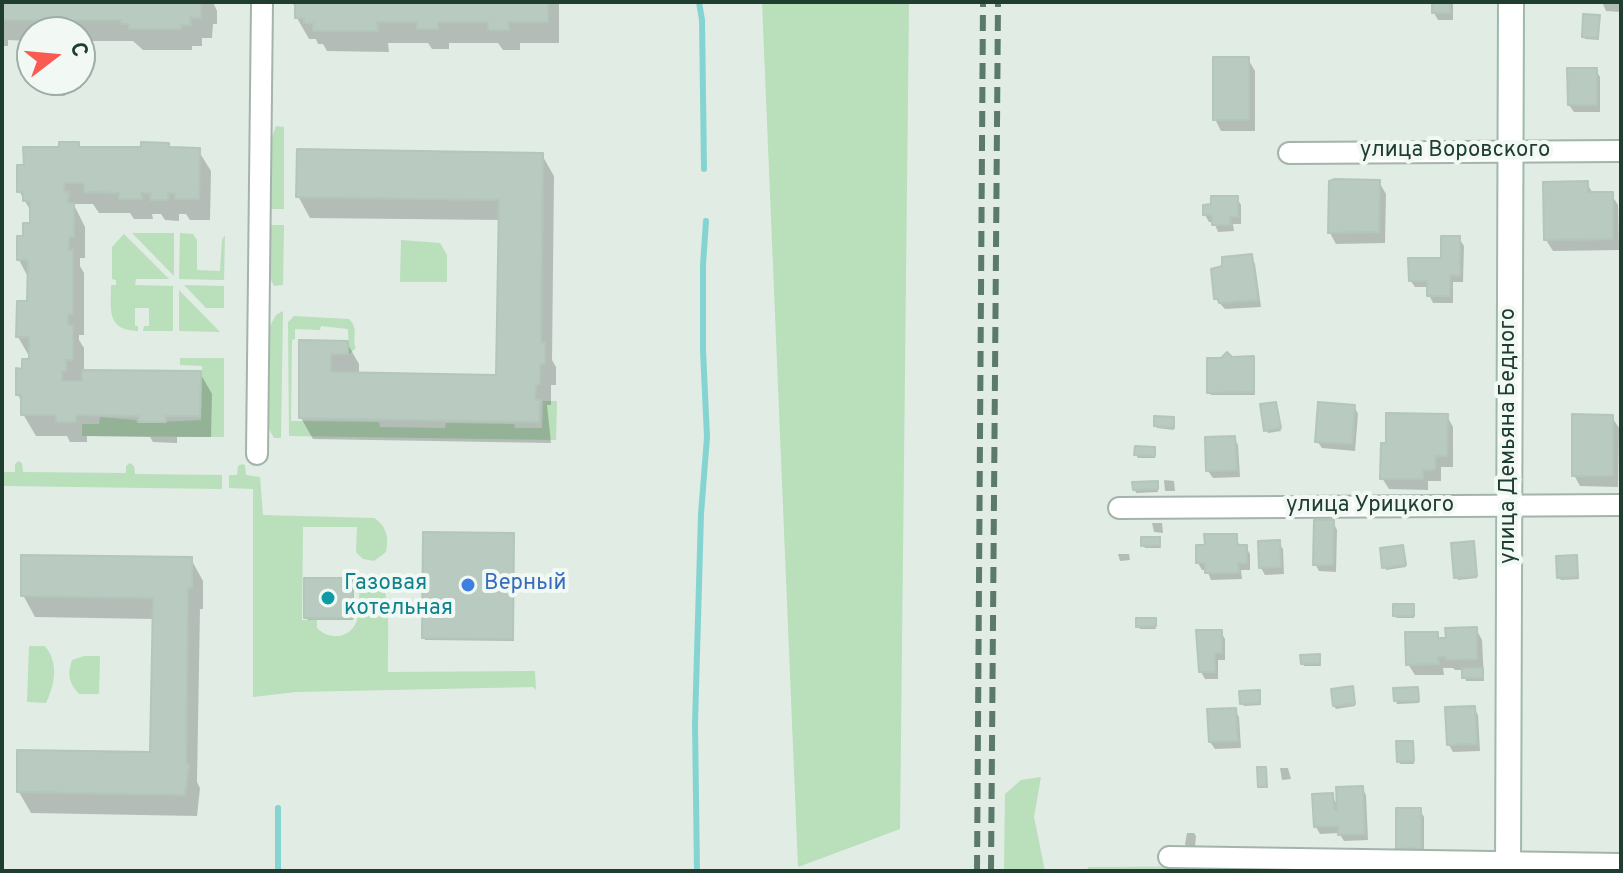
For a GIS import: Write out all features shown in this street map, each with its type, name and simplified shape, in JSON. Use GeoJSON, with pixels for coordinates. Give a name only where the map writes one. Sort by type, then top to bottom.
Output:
{"type":"FeatureCollection","features":[{"type":"Feature","properties":{"kind":"street"},"geometry":{"type":"LineString","coordinates":[[257,454],[262,2]]}},
{"type":"Feature","properties":{"kind":"street","name":"улица Демьяна Бедного"},"geometry":{"type":"LineString","coordinates":[[1508,868],[1511,2]]}},
{"type":"Feature","properties":{"kind":"street","name":"улица Воровского"},"geometry":{"type":"LineString","coordinates":[[1289,153],[1621,151]]}},
{"type":"Feature","properties":{"kind":"street","name":"улица Урицкого"},"geometry":{"type":"LineString","coordinates":[[1119,508],[1621,505]]}},
{"type":"Feature","properties":{"kind":"street"},"geometry":{"type":"LineString","coordinates":[[1169,857],[1508,868],[1621,864]]}},
{"type":"Feature","properties":{"kind":"green space"},"geometry":{"type":"Polygon","coordinates":[[[762,2],[909,2],[900,829],[798,867],[762,2]]]}},
{"type":"Feature","properties":{"kind":"green space"},"geometry":{"type":"Polygon","coordinates":[[[276,126],[284,127],[284,209],[271,209],[271,140],[276,126]]]}},
{"type":"Feature","properties":{"kind":"green space"},"geometry":{"type":"Polygon","coordinates":[[[271,225],[284,225],[283,285],[274,286],[271,280],[271,225]]]}},
{"type":"Feature","properties":{"kind":"green space"},"geometry":{"type":"Polygon","coordinates":[[[132,233],[174,233],[174,276],[132,233]]]}},
{"type":"Feature","properties":{"kind":"green space"},"geometry":{"type":"Polygon","coordinates":[[[180,233],[193,234],[197,240],[197,270],[220,271],[225,235],[224,280],[179,279],[180,233]]]}},
{"type":"Feature","properties":{"kind":"green space"},"geometry":{"type":"Polygon","coordinates":[[[124,234],[169,279],[136,279],[135,285],[173,286],[173,331],[143,331],[144,326],[149,326],[149,308],[135,308],[138,331],[115,323],[111,303],[111,285],[116,285],[116,280],[112,279],[112,247],[124,234]]]}},
{"type":"Feature","properties":{"kind":"green space"},"geometry":{"type":"Polygon","coordinates":[[[401,240],[440,243],[447,255],[447,282],[400,282],[401,240]]]}},
{"type":"Feature","properties":{"kind":"green space"},"geometry":{"type":"Polygon","coordinates":[[[184,285],[224,286],[224,308],[206,308],[184,285]]]}},
{"type":"Feature","properties":{"kind":"green space"},"geometry":{"type":"Polygon","coordinates":[[[179,290],[220,332],[179,331],[179,290]]]}},
{"type":"Feature","properties":{"kind":"green space"},"geometry":{"type":"Polygon","coordinates":[[[283,311],[281,438],[274,438],[268,427],[270,326],[276,315],[283,311]]]}},
{"type":"Feature","properties":{"kind":"green space"},"geometry":{"type":"Polygon","coordinates":[[[294,316],[349,319],[355,330],[356,348],[349,354],[348,329],[321,326],[320,330],[295,329],[295,339],[292,340],[291,421],[379,422],[380,427],[445,428],[446,423],[514,424],[515,428],[542,428],[543,401],[557,401],[556,440],[289,436],[288,322],[294,316]]]}},
{"type":"Feature","properties":{"kind":"green space"},"geometry":{"type":"Polygon","coordinates":[[[180,358],[224,358],[224,437],[82,436],[82,424],[99,424],[100,417],[136,420],[137,423],[201,420],[202,366],[180,365],[180,358]]]}},
{"type":"Feature","properties":{"kind":"green space"},"geometry":{"type":"Polygon","coordinates":[[[18,461],[22,463],[23,472],[126,473],[126,466],[130,463],[134,466],[135,474],[222,475],[222,489],[2,486],[2,472],[15,472],[18,461]]]}},
{"type":"Feature","properties":{"kind":"green space"},"geometry":{"type":"Polygon","coordinates":[[[245,465],[246,475],[260,477],[263,515],[374,518],[386,533],[386,552],[374,561],[363,559],[356,552],[357,527],[303,527],[302,620],[317,620],[317,628],[329,635],[347,633],[358,617],[358,576],[374,578],[381,583],[387,600],[388,672],[535,671],[536,690],[533,687],[296,692],[253,697],[253,489],[229,488],[229,475],[237,475],[238,466],[245,465]]]}},
{"type":"Feature","properties":{"kind":"green space"},"geometry":{"type":"Polygon","coordinates":[[[29,646],[45,646],[52,660],[52,689],[46,703],[27,702],[29,646]]]}},
{"type":"Feature","properties":{"kind":"green space"},"geometry":{"type":"Polygon","coordinates":[[[100,656],[99,694],[79,694],[71,682],[72,660],[100,656]]]}},
{"type":"Feature","properties":{"kind":"green space"},"geometry":{"type":"Polygon","coordinates":[[[1041,777],[1034,817],[1045,871],[1004,871],[1005,794],[1021,780],[1041,777]]]}},
{"type":"Feature","properties":{"kind":"green space"},"geometry":{"type":"Polygon","coordinates":[[[1088,867],[1291,868],[1290,871],[1087,871],[1088,867]]]}},
{"type":"Feature","properties":{"kind":"building"},"geometry":{"type":"Polygon","coordinates":[[[2,2],[205,2],[201,3],[201,18],[190,17],[191,25],[181,25],[181,29],[129,29],[129,24],[121,24],[121,20],[96,20],[96,16],[16,16],[16,20],[2,20],[2,2]]]}},
{"type":"Feature","properties":{"kind":"building"},"geometry":{"type":"Polygon","coordinates":[[[290,2],[548,2],[548,22],[509,22],[509,30],[488,30],[488,22],[438,22],[438,29],[417,29],[417,22],[377,22],[378,31],[313,31],[313,23],[304,23],[304,18],[295,18],[295,3],[290,2]]]}},
{"type":"Feature","properties":{"kind":"building"},"geometry":{"type":"Polygon","coordinates":[[[1432,2],[1450,2],[1450,13],[1432,13],[1432,2]]]}},
{"type":"Feature","properties":{"kind":"building"},"geometry":{"type":"Polygon","coordinates":[[[1583,14],[1600,15],[1598,38],[1582,37],[1583,14]]]}},
{"type":"Feature","properties":{"kind":"building"},"geometry":{"type":"Polygon","coordinates":[[[1213,57],[1249,57],[1249,120],[1213,120],[1213,57]]]}},
{"type":"Feature","properties":{"kind":"building"},"geometry":{"type":"Polygon","coordinates":[[[1567,68],[1597,68],[1597,105],[1568,105],[1567,68]]]}},
{"type":"Feature","properties":{"kind":"building"},"geometry":{"type":"Polygon","coordinates":[[[59,142],[79,142],[79,147],[141,147],[141,142],[200,148],[199,199],[175,199],[175,193],[168,193],[168,200],[150,200],[151,193],[141,193],[142,199],[119,199],[119,193],[84,192],[84,183],[64,183],[64,192],[69,192],[68,203],[74,203],[74,237],[69,237],[69,250],[73,250],[73,314],[68,314],[68,325],[73,325],[73,360],[66,360],[62,381],[82,381],[82,370],[201,371],[200,416],[165,416],[166,422],[139,422],[139,416],[76,415],[76,422],[56,422],[56,415],[21,415],[21,395],[16,395],[16,368],[22,369],[22,359],[29,359],[29,337],[16,337],[17,301],[27,301],[28,260],[17,260],[17,236],[23,236],[23,223],[30,223],[30,201],[23,201],[23,192],[17,192],[17,165],[24,165],[23,147],[59,147],[59,142]]]}},
{"type":"Feature","properties":{"kind":"building"},"geometry":{"type":"Polygon","coordinates":[[[297,149],[543,153],[541,343],[545,343],[545,364],[540,364],[540,384],[536,384],[535,400],[540,400],[539,422],[299,418],[299,340],[348,341],[348,354],[331,354],[331,372],[496,375],[499,200],[296,197],[297,149]]]}},
{"type":"Feature","properties":{"kind":"building"},"geometry":{"type":"Polygon","coordinates":[[[1380,180],[1379,232],[1328,233],[1329,181],[1380,180]]]}},
{"type":"Feature","properties":{"kind":"building"},"geometry":{"type":"Polygon","coordinates":[[[1588,181],[1588,192],[1613,192],[1613,239],[1544,240],[1543,182],[1588,181]]]}},
{"type":"Feature","properties":{"kind":"building"},"geometry":{"type":"Polygon","coordinates":[[[1211,196],[1238,196],[1238,217],[1230,217],[1231,225],[1212,225],[1212,215],[1203,215],[1203,205],[1211,204],[1211,196]]]}},
{"type":"Feature","properties":{"kind":"building"},"geometry":{"type":"Polygon","coordinates":[[[1441,236],[1460,236],[1460,276],[1450,275],[1450,296],[1427,296],[1427,281],[1409,281],[1408,258],[1441,258],[1441,236]]]}},
{"type":"Feature","properties":{"kind":"building"},"geometry":{"type":"Polygon","coordinates":[[[1252,254],[1258,300],[1219,303],[1218,299],[1214,299],[1211,269],[1222,266],[1222,257],[1252,254]]]}},
{"type":"Feature","properties":{"kind":"building"},"geometry":{"type":"Polygon","coordinates":[[[1227,352],[1232,357],[1254,356],[1254,392],[1207,393],[1207,358],[1221,358],[1227,352]]]}},
{"type":"Feature","properties":{"kind":"building"},"geometry":{"type":"Polygon","coordinates":[[[1276,402],[1281,428],[1264,431],[1260,404],[1276,402]]]}},
{"type":"Feature","properties":{"kind":"building"},"geometry":{"type":"Polygon","coordinates":[[[1318,402],[1355,405],[1352,444],[1315,442],[1318,402]]]}},
{"type":"Feature","properties":{"kind":"building"},"geometry":{"type":"Polygon","coordinates":[[[1386,413],[1448,414],[1447,456],[1436,456],[1435,470],[1423,470],[1423,479],[1380,479],[1381,443],[1386,443],[1386,413]]]}},
{"type":"Feature","properties":{"kind":"building"},"geometry":{"type":"Polygon","coordinates":[[[1572,414],[1613,415],[1613,476],[1572,476],[1572,414]]]}},
{"type":"Feature","properties":{"kind":"building"},"geometry":{"type":"Polygon","coordinates":[[[1154,416],[1174,417],[1174,428],[1154,426],[1154,416]]]}},
{"type":"Feature","properties":{"kind":"building"},"geometry":{"type":"Polygon","coordinates":[[[1235,436],[1237,470],[1206,471],[1205,437],[1235,436]]]}},
{"type":"Feature","properties":{"kind":"building"},"geometry":{"type":"Polygon","coordinates":[[[1135,446],[1155,447],[1155,456],[1134,455],[1135,446]]]}},
{"type":"Feature","properties":{"kind":"building"},"geometry":{"type":"Polygon","coordinates":[[[1158,481],[1158,489],[1133,490],[1132,482],[1158,481]]]}},
{"type":"Feature","properties":{"kind":"building"},"geometry":{"type":"Polygon","coordinates":[[[1314,520],[1334,520],[1333,565],[1313,565],[1314,520]]]}},
{"type":"Feature","properties":{"kind":"building","name":"Верный"},"geometry":{"type":"Polygon","coordinates":[[[423,532],[514,533],[513,639],[422,638],[423,532]]]}},
{"type":"Feature","properties":{"kind":"building"},"geometry":{"type":"Polygon","coordinates":[[[1204,534],[1237,534],[1237,545],[1247,545],[1247,563],[1238,563],[1239,573],[1205,573],[1205,563],[1196,563],[1196,545],[1205,545],[1204,534]]]}},
{"type":"Feature","properties":{"kind":"building"},"geometry":{"type":"Polygon","coordinates":[[[1141,537],[1160,537],[1160,545],[1141,546],[1141,537]]]}},
{"type":"Feature","properties":{"kind":"building"},"geometry":{"type":"Polygon","coordinates":[[[1280,540],[1281,567],[1259,568],[1258,541],[1280,540]]]}},
{"type":"Feature","properties":{"kind":"building"},"geometry":{"type":"Polygon","coordinates":[[[1474,541],[1477,576],[1454,578],[1451,543],[1474,541]]]}},
{"type":"Feature","properties":{"kind":"building"},"geometry":{"type":"Polygon","coordinates":[[[1403,545],[1406,565],[1382,568],[1380,548],[1403,545]]]}},
{"type":"Feature","properties":{"kind":"building"},"geometry":{"type":"Polygon","coordinates":[[[21,555],[192,557],[192,588],[188,588],[186,764],[189,764],[185,795],[17,792],[17,750],[150,752],[153,598],[21,596],[21,555]]]}},
{"type":"Feature","properties":{"kind":"building"},"geometry":{"type":"Polygon","coordinates":[[[1577,555],[1578,577],[1557,578],[1556,556],[1577,555]]]}},
{"type":"Feature","properties":{"kind":"building","name":"Газовая котельная"},"geometry":{"type":"Polygon","coordinates":[[[304,578],[353,578],[353,618],[304,618],[304,578]]]}},
{"type":"Feature","properties":{"kind":"building"},"geometry":{"type":"Polygon","coordinates":[[[1393,604],[1414,604],[1414,616],[1393,616],[1393,604]]]}},
{"type":"Feature","properties":{"kind":"building"},"geometry":{"type":"Polygon","coordinates":[[[1136,618],[1156,618],[1156,626],[1136,627],[1136,618]]]}},
{"type":"Feature","properties":{"kind":"building"},"geometry":{"type":"Polygon","coordinates":[[[1477,627],[1477,659],[1446,660],[1446,657],[1438,657],[1439,664],[1406,665],[1405,632],[1438,632],[1438,638],[1446,638],[1445,628],[1477,627]]]}},
{"type":"Feature","properties":{"kind":"building"},"geometry":{"type":"Polygon","coordinates":[[[1196,630],[1222,630],[1222,653],[1215,653],[1215,672],[1199,672],[1196,630]]]}},
{"type":"Feature","properties":{"kind":"building"},"geometry":{"type":"Polygon","coordinates":[[[1320,654],[1320,663],[1301,664],[1300,655],[1320,654]]]}},
{"type":"Feature","properties":{"kind":"building"},"geometry":{"type":"Polygon","coordinates":[[[1462,668],[1483,668],[1483,678],[1462,678],[1462,668]]]}},
{"type":"Feature","properties":{"kind":"building"},"geometry":{"type":"Polygon","coordinates":[[[1353,686],[1355,704],[1333,706],[1331,689],[1353,686]]]}},
{"type":"Feature","properties":{"kind":"building"},"geometry":{"type":"Polygon","coordinates":[[[1418,687],[1419,701],[1394,701],[1393,688],[1418,687]]]}},
{"type":"Feature","properties":{"kind":"building"},"geometry":{"type":"Polygon","coordinates":[[[1260,690],[1260,703],[1240,704],[1239,691],[1260,690]]]}},
{"type":"Feature","properties":{"kind":"building"},"geometry":{"type":"Polygon","coordinates":[[[1475,706],[1477,744],[1447,745],[1445,707],[1475,706]]]}},
{"type":"Feature","properties":{"kind":"building"},"geometry":{"type":"Polygon","coordinates":[[[1236,708],[1238,741],[1209,742],[1207,709],[1236,708]]]}},
{"type":"Feature","properties":{"kind":"building"},"geometry":{"type":"Polygon","coordinates":[[[1396,741],[1413,741],[1414,761],[1397,762],[1396,741]]]}},
{"type":"Feature","properties":{"kind":"building"},"geometry":{"type":"Polygon","coordinates":[[[1257,767],[1266,767],[1267,787],[1258,787],[1257,767]]]}},
{"type":"Feature","properties":{"kind":"building"},"geometry":{"type":"Polygon","coordinates":[[[1363,786],[1365,834],[1338,835],[1338,826],[1314,827],[1312,794],[1333,793],[1334,810],[1337,810],[1336,787],[1363,786]]]}},
{"type":"Feature","properties":{"kind":"building"},"geometry":{"type":"Polygon","coordinates":[[[1396,808],[1421,808],[1421,848],[1396,849],[1396,808]]]}},
{"type":"Feature","properties":{"kind":"waterway"},"geometry":{"type":"LineString","coordinates":[[699,2],[702,20],[704,169]]}},
{"type":"Feature","properties":{"kind":"waterway"},"geometry":{"type":"LineString","coordinates":[[697,871],[695,724],[701,514],[707,437],[703,350],[706,221]]}},
{"type":"Feature","properties":{"kind":"waterway"},"geometry":{"type":"LineString","coordinates":[[278,808],[278,871]]}},
{"type":"Feature","properties":{"kind":"railway"},"geometry":{"type":"LineString","coordinates":[[977,871],[983,2]]}},
{"type":"Feature","properties":{"kind":"railway"},"geometry":{"type":"LineString","coordinates":[[991,871],[998,2]]}},
{"type":"Feature","properties":{"kind":"place","name":"Верный"},"geometry":{"type":"Point","coordinates":[468,585]}},
{"type":"Feature","properties":{"kind":"place","name":"Газовая котельная"},"geometry":{"type":"Point","coordinates":[328,598]}}]}
